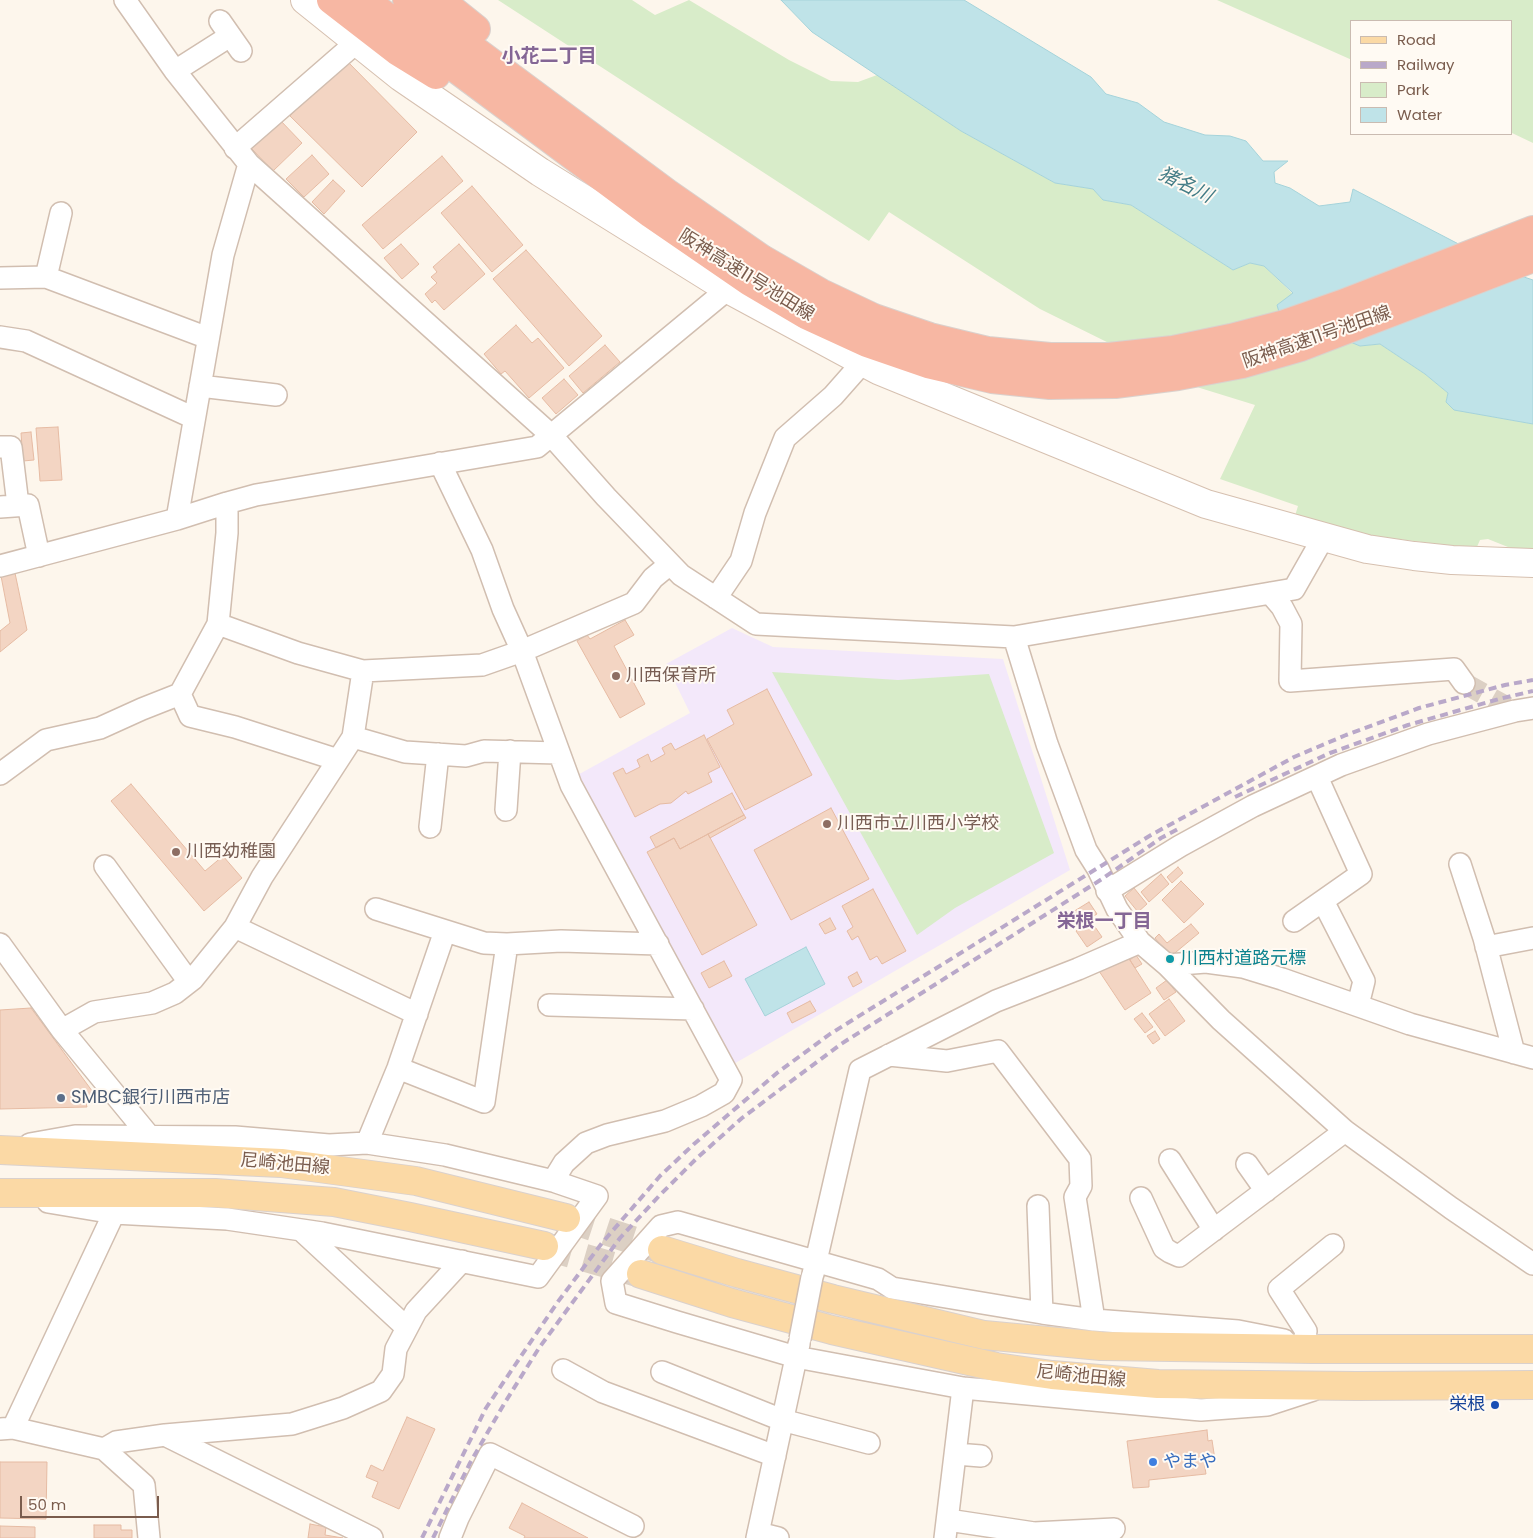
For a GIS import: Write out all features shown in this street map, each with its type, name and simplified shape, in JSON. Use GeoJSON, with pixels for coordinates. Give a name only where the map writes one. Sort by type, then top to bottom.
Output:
{"type":"FeatureCollection","features":[{"type":"Feature","properties":{"kind":"highway"},"geometry":{"type":"LineString","coordinates":[[331,0],[398,50],[651,214]]}},
{"type":"Feature","properties":{"kind":"highway","name":"阪神高速11号池田線"},"geometry":{"type":"LineString","coordinates":[[365,0],[651,214],[750,282],[806,316],[866,343],[928,364],[992,379],[1050,385],[1115,384],[1178,376],[1242,364],[1301,347],[1533,258]]}},
{"type":"Feature","properties":{"kind":"highway","name":"阪神高速11号池田線"},"geometry":{"type":"LineString","coordinates":[[407,0],[659,187],[762,259],[821,293],[874,318],[930,337],[988,351],[1050,357],[1109,357],[1173,350],[1231,338],[1285,324],[1342,304],[1533,230]]}},
{"type":"Feature","properties":{"kind":"highway"},"geometry":{"type":"LineString","coordinates":[[440,0],[688,196],[762,259]]}},
{"type":"Feature","properties":{"kind":"main road","name":"尼崎池田線"},"geometry":{"type":"LineString","coordinates":[[0,1150],[281,1163],[416,1181],[566,1218]]}},
{"type":"Feature","properties":{"kind":"main road","name":"尼崎池田線"},"geometry":{"type":"LineString","coordinates":[[0,1193],[215,1193],[334,1202],[544,1246]]}},
{"type":"Feature","properties":{"kind":"main road","name":"尼崎池田線"},"geometry":{"type":"LineString","coordinates":[[662,1250],[833,1299],[984,1335],[1101,1346],[1533,1349]]}},
{"type":"Feature","properties":{"kind":"main road","name":"尼崎池田線"},"geometry":{"type":"LineString","coordinates":[[641,1274],[732,1303],[832,1330],[996,1367],[1052,1375],[1158,1384],[1533,1385]]}},
{"type":"Feature","properties":{"kind":"street"},"geometry":{"type":"LineString","coordinates":[[125,0],[175,71],[249,164],[551,435],[606,497],[681,574],[756,624],[1014,637],[1294,588],[1324,538]]}},
{"type":"Feature","properties":{"kind":"street"},"geometry":{"type":"LineString","coordinates":[[305,0],[402,77],[540,172],[728,289],[878,370],[1206,504],[1366,549],[1414,556],[1533,563]]}},
{"type":"Feature","properties":{"kind":"street"},"geometry":{"type":"LineString","coordinates":[[175,71],[230,36]]}},
{"type":"Feature","properties":{"kind":"street"},"geometry":{"type":"LineString","coordinates":[[235,148],[358,41]]}},
{"type":"Feature","properties":{"kind":"street"},"geometry":{"type":"LineString","coordinates":[[177,519],[223,255],[249,164]]}},
{"type":"Feature","properties":{"kind":"street"},"geometry":{"type":"LineString","coordinates":[[46,276],[61,213]]}},
{"type":"Feature","properties":{"kind":"street"},"geometry":{"type":"LineString","coordinates":[[0,278],[46,276],[208,338]]}},
{"type":"Feature","properties":{"kind":"street"},"geometry":{"type":"LineString","coordinates":[[0,566],[256,496],[537,447],[728,289]]}},
{"type":"Feature","properties":{"kind":"street"},"geometry":{"type":"LineString","coordinates":[[0,337],[26,341],[194,418]]}},
{"type":"Feature","properties":{"kind":"street"},"geometry":{"type":"LineString","coordinates":[[716,598],[741,561],[754,513],[786,438],[833,396],[863,362]]}},
{"type":"Feature","properties":{"kind":"street"},"geometry":{"type":"LineString","coordinates":[[200,386],[276,395]]}},
{"type":"Feature","properties":{"kind":"street"},"geometry":{"type":"LineString","coordinates":[[0,447],[11,447],[9,506],[28,504],[39,556]]}},
{"type":"Feature","properties":{"kind":"street"},"geometry":{"type":"LineString","coordinates":[[440,463],[482,550],[503,609],[522,651],[571,785],[731,1080],[724,1093],[701,1106],[665,1121],[608,1135],[586,1144],[564,1163],[553,1181]]}},
{"type":"Feature","properties":{"kind":"street"},"geometry":{"type":"LineString","coordinates":[[0,774],[46,740],[100,728],[142,708],[180,694],[218,624],[227,533],[227,503]]}},
{"type":"Feature","properties":{"kind":"street"},"geometry":{"type":"LineString","coordinates":[[218,624],[298,653],[363,671],[482,665],[522,651],[634,603],[653,578],[670,564]]}},
{"type":"Feature","properties":{"kind":"street"},"geometry":{"type":"LineString","coordinates":[[1270,593],[1282,607],[1291,624],[1290,681],[1454,670],[1464,683]]}},
{"type":"Feature","properties":{"kind":"street"},"geometry":{"type":"LineString","coordinates":[[1014,637],[1048,744],[1086,850],[1098,869],[1117,909],[1140,942],[1167,965],[1221,1020],[1345,1131],[1451,1208],[1533,1264]]}},
{"type":"Feature","properties":{"kind":"street"},"geometry":{"type":"LineString","coordinates":[[62,1030],[94,1012],[152,1003],[175,993],[189,982],[235,927],[262,877],[353,737],[363,671]]}},
{"type":"Feature","properties":{"kind":"street"},"geometry":{"type":"LineString","coordinates":[[180,694],[190,716],[235,727],[338,760]]}},
{"type":"Feature","properties":{"kind":"street"},"geometry":{"type":"LineString","coordinates":[[1107,891],[1180,846],[1245,811],[1341,765],[1428,734],[1519,709]]}},
{"type":"Feature","properties":{"kind":"street"},"geometry":{"type":"LineString","coordinates":[[353,737],[405,752],[466,756],[484,751],[558,753]]}},
{"type":"Feature","properties":{"kind":"street"},"geometry":{"type":"LineString","coordinates":[[506,810],[510,751]]}},
{"type":"Feature","properties":{"kind":"street"},"geometry":{"type":"LineString","coordinates":[[430,827],[438,754]]}},
{"type":"Feature","properties":{"kind":"street"},"geometry":{"type":"LineString","coordinates":[[1294,921],[1361,874],[1317,777]]}},
{"type":"Feature","properties":{"kind":"street"},"geometry":{"type":"LineString","coordinates":[[1460,864],[1523,1056]]}},
{"type":"Feature","properties":{"kind":"street"},"geometry":{"type":"LineString","coordinates":[[105,866],[189,982]]}},
{"type":"Feature","properties":{"kind":"street"},"geometry":{"type":"LineString","coordinates":[[1323,901],[1364,982],[1358,1005]]}},
{"type":"Feature","properties":{"kind":"street"},"geometry":{"type":"LineString","coordinates":[[376,909],[484,943],[507,944],[561,941],[658,944]]}},
{"type":"Feature","properties":{"kind":"street"},"geometry":{"type":"LineString","coordinates":[[235,927],[417,1014]]}},
{"type":"Feature","properties":{"kind":"street"},"geometry":{"type":"LineString","coordinates":[[367,1143],[398,1068],[445,931]]}},
{"type":"Feature","properties":{"kind":"street"},"geometry":{"type":"LineString","coordinates":[[1486,947],[1533,938]]}},
{"type":"Feature","properties":{"kind":"street"},"geometry":{"type":"LineString","coordinates":[[778,1538],[757,1535],[814,1269],[860,1070],[996,1001],[1140,942]]}},
{"type":"Feature","properties":{"kind":"street"},"geometry":{"type":"LineString","coordinates":[[0,944],[62,1030],[150,1138]]}},
{"type":"Feature","properties":{"kind":"street"},"geometry":{"type":"LineString","coordinates":[[398,1068],[484,1102],[507,944]]}},
{"type":"Feature","properties":{"kind":"street"},"geometry":{"type":"LineString","coordinates":[[1167,965],[1206,962],[1243,967],[1410,1024],[1523,1056]]}},
{"type":"Feature","properties":{"kind":"street"},"geometry":{"type":"LineString","coordinates":[[549,1005],[693,1008]]}},
{"type":"Feature","properties":{"kind":"street"},"geometry":{"type":"LineString","coordinates":[[889,1055],[947,1061],[998,1051],[1080,1160],[1081,1186],[1075,1197],[1094,1320]]}},
{"type":"Feature","properties":{"kind":"street"},"geometry":{"type":"LineString","coordinates":[[1141,1198],[1164,1248],[1179,1256],[1345,1131]]}},
{"type":"Feature","properties":{"kind":"street"},"geometry":{"type":"LineString","coordinates":[[0,1150],[75,1136],[150,1138],[235,1137],[329,1145],[367,1143],[445,1155],[553,1181],[597,1196],[538,1276],[301,1230],[227,1218],[114,1213],[0,1193]]}},
{"type":"Feature","properties":{"kind":"street"},"geometry":{"type":"LineString","coordinates":[[1170,1160],[1214,1230]]}},
{"type":"Feature","properties":{"kind":"street"},"geometry":{"type":"LineString","coordinates":[[1247,1164],[1266,1191]]}},
{"type":"Feature","properties":{"kind":"street"},"geometry":{"type":"LineString","coordinates":[[1038,1206],[1042,1314]]}},
{"type":"Feature","properties":{"kind":"street"},"geometry":{"type":"LineString","coordinates":[[114,1213],[7,1428],[104,1449],[144,1485],[149,1538]]}},
{"type":"Feature","properties":{"kind":"street"},"geometry":{"type":"LineString","coordinates":[[1314,1347],[1238,1331],[1042,1314],[892,1288],[878,1280],[814,1269],[678,1222],[661,1226],[612,1281],[616,1303],[963,1388],[1201,1410],[1267,1405],[1327,1385]]}},
{"type":"Feature","properties":{"kind":"street"},"geometry":{"type":"LineString","coordinates":[[301,1230],[407,1328]]}},
{"type":"Feature","properties":{"kind":"street"},"geometry":{"type":"LineString","coordinates":[[1314,1347],[1279,1289],[1333,1245]]}},
{"type":"Feature","properties":{"kind":"street"},"geometry":{"type":"LineString","coordinates":[[104,1449],[116,1442],[165,1435],[292,1424],[351,1404],[382,1391],[393,1374],[396,1349],[416,1311],[462,1261]]}},
{"type":"Feature","properties":{"kind":"street"},"geometry":{"type":"LineString","coordinates":[[563,1370],[603,1392],[775,1456]]}},
{"type":"Feature","properties":{"kind":"street"},"geometry":{"type":"LineString","coordinates":[[662,1372],[782,1420],[869,1443]]}},
{"type":"Feature","properties":{"kind":"street"},"geometry":{"type":"LineString","coordinates":[[963,1388],[947,1529],[1034,1533],[1114,1529]]}},
{"type":"Feature","properties":{"kind":"street"},"geometry":{"type":"LineString","coordinates":[[165,1435],[372,1538]]}},
{"type":"Feature","properties":{"kind":"street"},"geometry":{"type":"LineString","coordinates":[[450,1538],[490,1454],[633,1526]]}},
{"type":"Feature","properties":{"kind":"street"},"geometry":{"type":"LineString","coordinates":[[956,1454],[981,1456]]}},
{"type":"Feature","properties":{"kind":"shaded area","name":"川西市立川西小学校"},"geometry":{"type":"Polygon","coordinates":[[[732,628],[773,647],[1003,659],[1070,870],[732,1065],[574,777],[690,713],[666,664],[732,628]]]}},
{"type":"Feature","properties":{"kind":"green space"},"geometry":{"type":"Polygon","coordinates":[[[498,0],[632,0],[655,15],[689,0],[789,60],[831,81],[858,82],[877,75],[961,131],[1055,183],[1094,189],[1103,200],[1131,205],[1233,270],[1250,263],[1264,266],[1293,294],[1277,305],[1360,346],[1380,344],[1425,374],[1448,393],[1446,402],[1455,410],[1533,424],[1533,554],[1488,539],[1480,540],[1476,549],[1351,533],[1294,519],[1298,506],[1220,479],[1255,405],[1200,388],[1040,309],[889,212],[869,241],[498,0]]]}},
{"type":"Feature","properties":{"kind":"green space"},"geometry":{"type":"Polygon","coordinates":[[[1217,0],[1533,0],[1533,143],[1513,133],[1513,20],[1350,20],[1350,59],[1217,0]]]}},
{"type":"Feature","properties":{"kind":"green space"},"geometry":{"type":"Polygon","coordinates":[[[772,672],[898,680],[989,674],[1054,853],[955,908],[917,935],[772,672]]]}},
{"type":"Feature","properties":{"kind":"water","name":"猪名川"},"geometry":{"type":"Polygon","coordinates":[[[781,0],[964,0],[1091,77],[1106,94],[1138,103],[1164,122],[1205,135],[1230,136],[1246,141],[1263,161],[1288,161],[1274,172],[1275,183],[1290,188],[1319,206],[1350,202],[1353,189],[1518,275],[1533,280],[1533,424],[1454,410],[1446,402],[1448,393],[1425,374],[1380,344],[1360,346],[1279,312],[1277,305],[1293,293],[1264,266],[1250,263],[1233,270],[1131,205],[1103,200],[1093,189],[1055,183],[961,131],[812,32],[781,0]]]}},
{"type":"Feature","properties":{"kind":"water"},"geometry":{"type":"Polygon","coordinates":[[[806,947],[825,984],[765,1016],[745,979],[806,947]]]}},
{"type":"Feature","properties":{"kind":"building"},"geometry":{"type":"Polygon","coordinates":[[[346,60],[417,132],[362,187],[290,116],[346,60]]]}},
{"type":"Feature","properties":{"kind":"building"},"geometry":{"type":"Polygon","coordinates":[[[280,120],[302,143],[273,171],[251,148],[280,120]]]}},
{"type":"Feature","properties":{"kind":"building"},"geometry":{"type":"Polygon","coordinates":[[[312,155],[329,174],[304,197],[286,179],[312,155]]]}},
{"type":"Feature","properties":{"kind":"building"},"geometry":{"type":"Polygon","coordinates":[[[442,156],[463,181],[383,249],[362,225],[442,156]]]}},
{"type":"Feature","properties":{"kind":"building"},"geometry":{"type":"Polygon","coordinates":[[[333,180],[345,191],[324,214],[312,202],[333,180]]]}},
{"type":"Feature","properties":{"kind":"building"},"geometry":{"type":"Polygon","coordinates":[[[472,186],[523,245],[492,272],[441,213],[472,186]]]}},
{"type":"Feature","properties":{"kind":"building"},"geometry":{"type":"Polygon","coordinates":[[[401,244],[419,264],[402,279],[384,258],[401,244]]]}},
{"type":"Feature","properties":{"kind":"building"},"geometry":{"type":"Polygon","coordinates":[[[459,244],[485,274],[444,310],[435,300],[432,303],[425,294],[437,283],[431,277],[437,272],[433,267],[459,244]]]}},
{"type":"Feature","properties":{"kind":"building"},"geometry":{"type":"Polygon","coordinates":[[[526,250],[602,336],[569,366],[493,279],[526,250]]]}},
{"type":"Feature","properties":{"kind":"building"},"geometry":{"type":"Polygon","coordinates":[[[516,325],[532,343],[538,338],[564,368],[529,398],[505,371],[501,374],[484,354],[516,325]]]}},
{"type":"Feature","properties":{"kind":"building"},"geometry":{"type":"Polygon","coordinates":[[[605,345],[620,362],[583,393],[569,376],[605,345]]]}},
{"type":"Feature","properties":{"kind":"building"},"geometry":{"type":"Polygon","coordinates":[[[564,379],[578,395],[556,414],[542,398],[564,379]]]}},
{"type":"Feature","properties":{"kind":"building"},"geometry":{"type":"Polygon","coordinates":[[[58,427],[62,480],[40,481],[36,428],[58,427]]]}},
{"type":"Feature","properties":{"kind":"building"},"geometry":{"type":"Polygon","coordinates":[[[31,432],[34,460],[23,461],[21,433],[31,432]]]}},
{"type":"Feature","properties":{"kind":"building"},"geometry":{"type":"Polygon","coordinates":[[[15,573],[27,630],[0,652],[0,631],[10,623],[1,576],[15,573]]]}},
{"type":"Feature","properties":{"kind":"building"},"geometry":{"type":"Polygon","coordinates":[[[625,620],[634,635],[614,646],[645,704],[620,718],[577,641],[587,635],[590,639],[625,620]]]}},
{"type":"Feature","properties":{"kind":"building"},"geometry":{"type":"Polygon","coordinates":[[[767,689],[812,775],[745,810],[707,739],[734,724],[727,710],[767,689]]]}},
{"type":"Feature","properties":{"kind":"building"},"geometry":{"type":"Polygon","coordinates":[[[704,735],[720,767],[708,773],[712,782],[688,794],[686,791],[671,803],[660,804],[635,817],[613,773],[623,768],[626,774],[640,767],[637,760],[648,754],[651,762],[665,754],[662,748],[671,743],[675,750],[704,735]]]}},
{"type":"Feature","properties":{"kind":"building"},"geometry":{"type":"Polygon","coordinates":[[[131,784],[205,871],[223,856],[242,878],[204,911],[111,801],[131,784]]]}},
{"type":"Feature","properties":{"kind":"building"},"geometry":{"type":"Polygon","coordinates":[[[732,793],[744,815],[680,849],[674,838],[656,848],[650,837],[732,793]]]}},
{"type":"Feature","properties":{"kind":"building"},"geometry":{"type":"Polygon","coordinates":[[[831,808],[869,879],[791,920],[754,850],[831,808]]]}},
{"type":"Feature","properties":{"kind":"building"},"geometry":{"type":"Polygon","coordinates":[[[744,815],[746,818],[710,838],[708,834],[744,815]]]}},
{"type":"Feature","properties":{"kind":"building"},"geometry":{"type":"Polygon","coordinates":[[[708,834],[757,925],[702,955],[647,852],[674,838],[680,849],[708,834]]]}},
{"type":"Feature","properties":{"kind":"building"},"geometry":{"type":"Polygon","coordinates":[[[1178,867],[1183,873],[1172,883],[1167,877],[1178,867]]]}},
{"type":"Feature","properties":{"kind":"building"},"geometry":{"type":"Polygon","coordinates":[[[1161,874],[1169,884],[1149,902],[1141,892],[1161,874]]]}},
{"type":"Feature","properties":{"kind":"building"},"geometry":{"type":"Polygon","coordinates":[[[1181,881],[1204,904],[1184,923],[1162,900],[1181,881]]]}},
{"type":"Feature","properties":{"kind":"building"},"geometry":{"type":"Polygon","coordinates":[[[1134,888],[1147,904],[1138,912],[1125,896],[1134,888]]]}},
{"type":"Feature","properties":{"kind":"building"},"geometry":{"type":"Polygon","coordinates":[[[873,889],[906,951],[882,964],[877,956],[870,960],[858,936],[852,940],[847,931],[853,927],[842,906],[873,889]]]}},
{"type":"Feature","properties":{"kind":"building"},"geometry":{"type":"Polygon","coordinates":[[[1089,902],[1097,914],[1075,927],[1068,915],[1089,902]]]}},
{"type":"Feature","properties":{"kind":"building"},"geometry":{"type":"Polygon","coordinates":[[[830,918],[836,929],[825,934],[819,924],[830,918]]]}},
{"type":"Feature","properties":{"kind":"building"},"geometry":{"type":"Polygon","coordinates":[[[1091,921],[1102,937],[1087,947],[1076,931],[1091,921]]]}},
{"type":"Feature","properties":{"kind":"building"},"geometry":{"type":"Polygon","coordinates":[[[1191,924],[1199,933],[1170,957],[1155,938],[1159,934],[1167,943],[1191,924]]]}},
{"type":"Feature","properties":{"kind":"building"},"geometry":{"type":"Polygon","coordinates":[[[1126,954],[1151,993],[1125,1010],[1099,971],[1126,954]]]}},
{"type":"Feature","properties":{"kind":"building"},"geometry":{"type":"Polygon","coordinates":[[[1136,955],[1142,964],[1135,968],[1130,960],[1136,955]]]}},
{"type":"Feature","properties":{"kind":"building"},"geometry":{"type":"Polygon","coordinates":[[[724,961],[732,976],[709,988],[701,973],[724,961]]]}},
{"type":"Feature","properties":{"kind":"building"},"geometry":{"type":"Polygon","coordinates":[[[857,972],[862,982],[853,987],[848,977],[857,972]]]}},
{"type":"Feature","properties":{"kind":"building"},"geometry":{"type":"Polygon","coordinates":[[[1167,980],[1176,992],[1164,1000],[1156,988],[1167,980]]]}},
{"type":"Feature","properties":{"kind":"building"},"geometry":{"type":"Polygon","coordinates":[[[1169,999],[1185,1021],[1165,1036],[1149,1014],[1169,999]]]}},
{"type":"Feature","properties":{"kind":"building"},"geometry":{"type":"Polygon","coordinates":[[[810,1001],[816,1011],[792,1023],[787,1013],[810,1001]]]}},
{"type":"Feature","properties":{"kind":"building"},"geometry":{"type":"Polygon","coordinates":[[[31,1008],[101,1103],[86,1103],[87,1107],[0,1109],[0,1010],[31,1008]]]}},
{"type":"Feature","properties":{"kind":"building"},"geometry":{"type":"Polygon","coordinates":[[[1142,1013],[1153,1027],[1145,1033],[1134,1019],[1142,1013]]]}},
{"type":"Feature","properties":{"kind":"building"},"geometry":{"type":"Polygon","coordinates":[[[1155,1031],[1160,1039],[1153,1044],[1147,1036],[1155,1031]]]}},
{"type":"Feature","properties":{"kind":"building"},"geometry":{"type":"Polygon","coordinates":[[[407,1417],[435,1429],[399,1509],[372,1497],[378,1482],[366,1477],[371,1465],[383,1471],[407,1417]]]}},
{"type":"Feature","properties":{"kind":"building"},"geometry":{"type":"Polygon","coordinates":[[[1207,1430],[1208,1441],[1212,1440],[1215,1460],[1204,1461],[1206,1474],[1149,1480],[1149,1487],[1133,1488],[1127,1441],[1207,1430]]]}},
{"type":"Feature","properties":{"kind":"building"},"geometry":{"type":"Polygon","coordinates":[[[0,1462],[47,1462],[46,1519],[0,1518],[0,1462]]]}},
{"type":"Feature","properties":{"kind":"building"},"geometry":{"type":"Polygon","coordinates":[[[522,1503],[588,1538],[524,1538],[525,1536],[509,1528],[522,1503]]]}},
{"type":"Feature","properties":{"kind":"building"},"geometry":{"type":"Polygon","coordinates":[[[310,1524],[326,1527],[325,1535],[343,1538],[308,1538],[310,1524]]]}},
{"type":"Feature","properties":{"kind":"building"},"geometry":{"type":"Polygon","coordinates":[[[94,1525],[121,1525],[121,1530],[132,1530],[132,1538],[94,1538],[94,1525]]]}},
{"type":"Feature","properties":{"kind":"building"},"geometry":{"type":"Polygon","coordinates":[[[0,1526],[35,1527],[35,1538],[0,1538],[0,1526]]]}},
{"type":"Feature","properties":{"kind":"tunnel"},"geometry":{"type":"LineString","coordinates":[[1464,683],[1507,707]]}},
{"type":"Feature","properties":{"kind":"tunnel"},"geometry":{"type":"LineString","coordinates":[[566,1218],[662,1250]]}},
{"type":"Feature","properties":{"kind":"tunnel"},"geometry":{"type":"LineString","coordinates":[[544,1246],[641,1274]]}},
{"type":"Feature","properties":{"kind":"railway"},"geometry":{"type":"LineString","coordinates":[[422,1538],[486,1408],[557,1303],[602,1243],[660,1176],[694,1144],[777,1073],[830,1034],[1151,835],[1294,757],[1346,735],[1419,708],[1505,685],[1533,680]]}},
{"type":"Feature","properties":{"kind":"railway"},"geometry":{"type":"LineString","coordinates":[[1235,797],[1330,753],[1408,725],[1533,691]]}},
{"type":"Feature","properties":{"kind":"railway"},"geometry":{"type":"LineString","coordinates":[[433,1538],[470,1463],[539,1348],[620,1238],[697,1158],[742,1118],[841,1044],[1102,879],[1161,838],[1180,828]]}},
{"type":"Feature","properties":{"kind":"place","name":"川西保育所"},"geometry":{"type":"Point","coordinates":[616,676]}},
{"type":"Feature","properties":{"kind":"place","name":"川西市立川西小学校"},"geometry":{"type":"Point","coordinates":[827,824]}},
{"type":"Feature","properties":{"kind":"place","name":"川西幼稚園"},"geometry":{"type":"Point","coordinates":[176,852]}},
{"type":"Feature","properties":{"kind":"place","name":"川西村道路元標"},"geometry":{"type":"Point","coordinates":[1170,959]}},
{"type":"Feature","properties":{"kind":"place","name":"SMBC銀行川西市店"},"geometry":{"type":"Point","coordinates":[61,1098]}},
{"type":"Feature","properties":{"kind":"place","name":"栄根"},"geometry":{"type":"Point","coordinates":[1495,1405]}},
{"type":"Feature","properties":{"kind":"place","name":"やまや"},"geometry":{"type":"Point","coordinates":[1153,1462]}},
{"type":"Feature","properties":{"kind":"district","name":"小花二丁目"},"geometry":{"type":"Point","coordinates":[549,57]}},
{"type":"Feature","properties":{"kind":"district","name":"栄根一丁目"},"geometry":{"type":"Point","coordinates":[1104,922]}}]}
